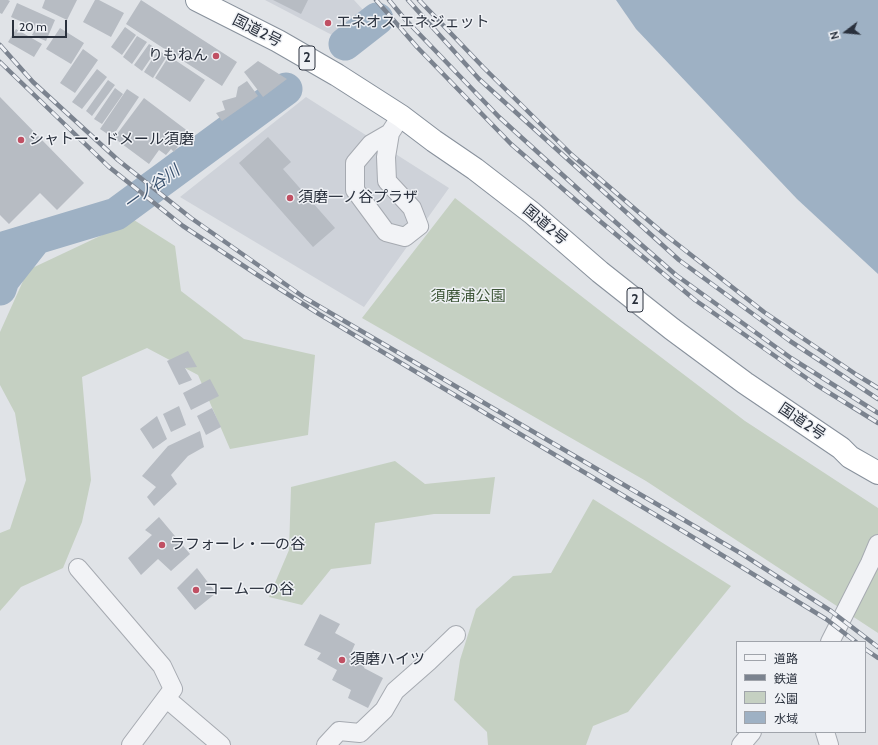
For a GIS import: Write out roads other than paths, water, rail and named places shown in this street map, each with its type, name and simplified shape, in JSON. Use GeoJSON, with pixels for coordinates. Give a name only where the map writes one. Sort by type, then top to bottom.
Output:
{"type":"FeatureCollection","features":[{"type":"Feature","properties":{"kind":"highway","name":"国道2号"},"geometry":{"type":"LineString","coordinates":[[197,0],[278,41],[337,75],[396,124],[434,141],[476,169],[519,203],[600,272],[672,329],[745,383],[841,448],[850,457],[878,473]]}},
{"type":"Feature","properties":{"kind":"street"},"geometry":{"type":"LineString","coordinates":[[396,124],[386,157],[387,181],[412,208],[419,226],[405,237],[386,232],[355,190],[355,163],[371,144],[396,124]]}},
{"type":"Feature","properties":{"kind":"street"},"geometry":{"type":"LineString","coordinates":[[831,641],[878,544]]}},
{"type":"Feature","properties":{"kind":"street"},"geometry":{"type":"LineString","coordinates":[[78,568],[162,666],[173,690],[131,745]]}},
{"type":"Feature","properties":{"kind":"street"},"geometry":{"type":"LineString","coordinates":[[326,745],[339,731],[360,733],[384,710],[395,691],[456,635]]}},
{"type":"Feature","properties":{"kind":"street"},"geometry":{"type":"LineString","coordinates":[[166,699],[221,745]]}},
{"type":"Feature","properties":{"kind":"street"},"geometry":{"type":"LineString","coordinates":[[741,745],[751,733]]}},
{"type":"Feature","properties":{"kind":"street"},"geometry":{"type":"LineString","coordinates":[[825,733],[829,745]]}},
{"type":"Feature","properties":{"kind":"water"},"geometry":{"type":"Polygon","coordinates":[[[616,0],[878,0],[878,274],[797,199],[636,29],[616,0]]]}},
{"type":"Feature","properties":{"kind":"waterway","name":"一ノ谷川"},"geometry":{"type":"LineString","coordinates":[[345,44],[377,19]]}},
{"type":"Feature","properties":{"kind":"waterway","name":"一ノ谷川"},"geometry":{"type":"LineString","coordinates":[[0,249],[116,214],[286,89]]}},
{"type":"Feature","properties":{"kind":"waterway"},"geometry":{"type":"LineString","coordinates":[[0,289],[3,280],[36,238]]}},
{"type":"Feature","properties":{"kind":"railway"},"geometry":{"type":"LineString","coordinates":[[376,0],[417,47],[511,144],[601,222],[695,300],[815,384],[878,423]]}},
{"type":"Feature","properties":{"kind":"railway"},"geometry":{"type":"LineString","coordinates":[[389,0],[403,17],[499,117],[676,275],[791,358],[878,413]]}},
{"type":"Feature","properties":{"kind":"railway"},"geometry":{"type":"LineString","coordinates":[[408,0],[479,79],[679,260],[790,341],[878,399]]}},
{"type":"Feature","properties":{"kind":"railway"},"geometry":{"type":"LineString","coordinates":[[419,0],[483,67],[572,155],[663,233],[764,312],[878,388]]}},
{"type":"Feature","properties":{"kind":"railway"},"geometry":{"type":"LineString","coordinates":[[0,45],[33,82],[118,160],[191,218],[305,298],[742,554],[831,611],[878,647]]}},
{"type":"Feature","properties":{"kind":"railway"},"geometry":{"type":"LineString","coordinates":[[0,62],[109,167],[183,226],[319,314],[691,536],[826,619],[855,641]]}},
{"type":"Feature","properties":{"kind":"railway"},"geometry":{"type":"LineString","coordinates":[[866,650],[878,658]]}},
{"type":"Feature","properties":{"kind":"place","name":"エネオス エネジェット"},"geometry":{"type":"Point","coordinates":[328,23]}},
{"type":"Feature","properties":{"kind":"place","name":"りもねん"},"geometry":{"type":"Point","coordinates":[216,56]}},
{"type":"Feature","properties":{"kind":"place","name":"シャトー・ドメール須磨"},"geometry":{"type":"Point","coordinates":[21,140]}},
{"type":"Feature","properties":{"kind":"place","name":"須磨一ノ谷プラザ"},"geometry":{"type":"Point","coordinates":[290,198]}},
{"type":"Feature","properties":{"kind":"place","name":"ラフォーレ・一の谷"},"geometry":{"type":"Point","coordinates":[162,545]}},
{"type":"Feature","properties":{"kind":"place","name":"コーム一の谷"},"geometry":{"type":"Point","coordinates":[196,590]}},
{"type":"Feature","properties":{"kind":"place","name":"須磨ハイツ"},"geometry":{"type":"Point","coordinates":[342,660]}},
{"type":"Feature","properties":{"kind":"park label","name":"須磨浦公園"},"geometry":{"type":"Point","coordinates":[468,297]}}]}
